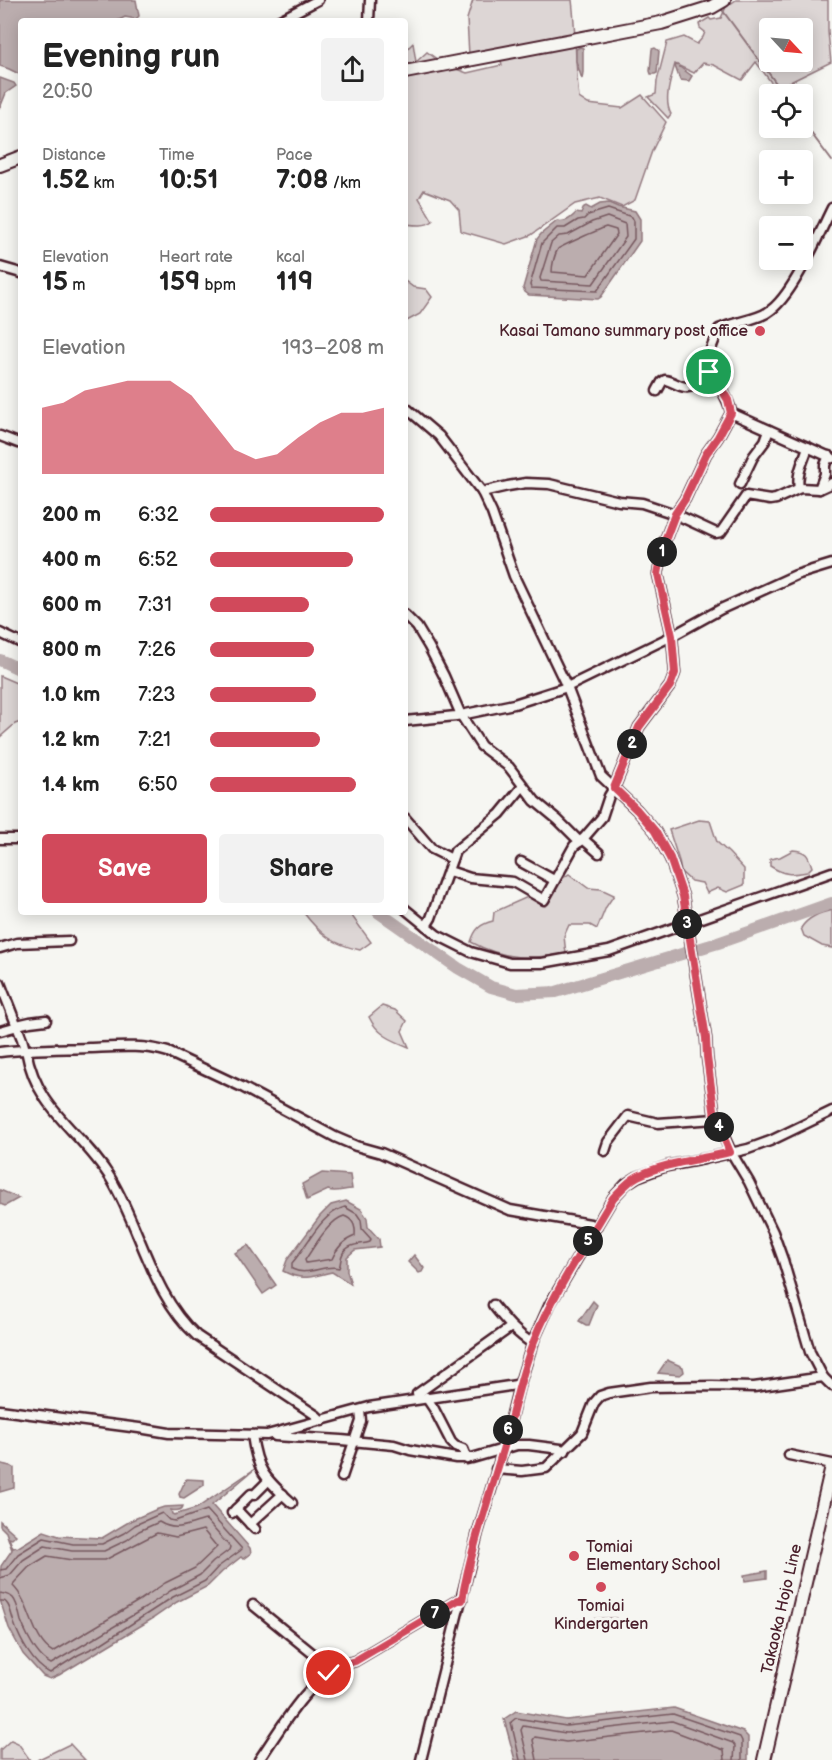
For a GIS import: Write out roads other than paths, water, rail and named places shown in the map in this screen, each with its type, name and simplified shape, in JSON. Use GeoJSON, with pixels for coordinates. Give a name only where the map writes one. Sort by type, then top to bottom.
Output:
{"type":"FeatureCollection","features":[{"type":"Feature","properties":{"kind":"street"},"geometry":{"type":"LineString","coordinates":[[284,18],[318,0]]}},
{"type":"Feature","properties":{"kind":"street"},"geometry":{"type":"LineString","coordinates":[[369,18],[370,0]]}},
{"type":"Feature","properties":{"kind":"street"},"geometry":{"type":"LineString","coordinates":[[408,71],[661,23],[712,7],[724,0]]}},
{"type":"Feature","properties":{"kind":"street"},"geometry":{"type":"LineString","coordinates":[[0,165],[18,158]]}},
{"type":"Feature","properties":{"kind":"street"},"geometry":{"type":"LineString","coordinates":[[449,871],[470,878],[513,882],[544,900],[574,846],[602,817],[639,727],[670,686],[675,673],[672,636],[658,574],[664,543],[675,514],[685,499],[706,454],[731,413],[728,400],[711,371],[708,358],[719,328],[766,314],[778,305],[790,289],[832,208]]}},
{"type":"Feature","properties":{"kind":"street"},"geometry":{"type":"LineString","coordinates":[[0,267],[18,272]]}},
{"type":"Feature","properties":{"kind":"street"},"geometry":{"type":"LineString","coordinates":[[657,391],[665,380],[689,387],[697,384],[711,371]]}},
{"type":"Feature","properties":{"kind":"street"},"geometry":{"type":"LineString","coordinates":[[408,410],[439,436],[482,492],[492,513],[514,576],[567,687],[601,776],[637,810],[655,831],[670,858],[683,896],[706,1038],[716,1119],[730,1152],[749,1182],[773,1232],[810,1352],[823,1377],[832,1386]]}},
{"type":"Feature","properties":{"kind":"street"},"geometry":{"type":"LineString","coordinates":[[731,413],[830,457],[825,465],[825,474],[819,489]]}},
{"type":"Feature","properties":{"kind":"street"},"geometry":{"type":"LineString","coordinates":[[740,484],[769,430]]}},
{"type":"Feature","properties":{"kind":"street"},"geometry":{"type":"LineString","coordinates":[[0,436],[18,443]]}},
{"type":"Feature","properties":{"kind":"street"},"geometry":{"type":"LineString","coordinates":[[799,488],[799,474],[808,447]]}},
{"type":"Feature","properties":{"kind":"street"},"geometry":{"type":"LineString","coordinates":[[482,492],[526,483],[549,484],[619,501],[642,503],[675,514],[716,533],[721,532],[746,496],[770,500],[799,488],[819,489],[832,483]]}},
{"type":"Feature","properties":{"kind":"street"},"geometry":{"type":"LineString","coordinates":[[408,721],[461,715],[514,704],[567,687],[672,636],[721,609],[796,575],[832,564]]}},
{"type":"Feature","properties":{"kind":"street"},"geometry":{"type":"LineString","coordinates":[[408,618],[417,627],[429,647],[461,715],[482,746],[509,767],[535,801],[598,853]]}},
{"type":"Feature","properties":{"kind":"street"},"geometry":{"type":"LineString","coordinates":[[0,633],[18,642]]}},
{"type":"Feature","properties":{"kind":"street"},"geometry":{"type":"LineString","coordinates":[[426,926],[455,851],[500,814],[523,786]]}},
{"type":"Feature","properties":{"kind":"street"},"geometry":{"type":"LineString","coordinates":[[408,822],[432,849],[452,859]]}},
{"type":"Feature","properties":{"kind":"street"},"geometry":{"type":"LineString","coordinates":[[0,839],[18,839]]}},
{"type":"Feature","properties":{"kind":"street"},"geometry":{"type":"LineString","coordinates":[[521,862],[554,880]]}},
{"type":"Feature","properties":{"kind":"street"},"geometry":{"type":"LineString","coordinates":[[408,911],[437,935],[471,952],[510,963],[564,960],[609,951],[832,872]]}},
{"type":"Feature","properties":{"kind":"street"},"geometry":{"type":"LineString","coordinates":[[0,948],[17,943],[69,941]]}},
{"type":"Feature","properties":{"kind":"street"},"geometry":{"type":"LineString","coordinates":[[0,983],[26,1050],[32,1076],[58,1118],[111,1179],[160,1285],[184,1324],[197,1336],[322,1420]]}},
{"type":"Feature","properties":{"kind":"street"},"geometry":{"type":"LineString","coordinates":[[0,1032],[17,1025],[46,1020]]}},
{"type":"Feature","properties":{"kind":"street"},"geometry":{"type":"LineString","coordinates":[[0,1052],[133,1046],[155,1048],[242,1087],[335,1137],[381,1153],[510,1210],[596,1227]]}},
{"type":"Feature","properties":{"kind":"street"},"geometry":{"type":"LineString","coordinates":[[421,1760],[478,1532],[533,1344],[550,1304],[613,1198],[637,1177],[667,1166],[748,1149],[832,1111]]}},
{"type":"Feature","properties":{"kind":"street"},"geometry":{"type":"LineString","coordinates":[[605,1151],[628,1116],[658,1123],[716,1119]]}},
{"type":"Feature","properties":{"kind":"street"},"geometry":{"type":"LineString","coordinates":[[493,1305],[521,1337],[533,1344]]}},
{"type":"Feature","properties":{"kind":"street"},"geometry":{"type":"LineString","coordinates":[[467,1459],[463,1449],[451,1442],[434,1409],[417,1394],[511,1327]]}},
{"type":"Feature","properties":{"kind":"street"},"geometry":{"type":"LineString","coordinates":[[496,1469],[546,1468],[582,1433],[594,1403],[600,1396],[609,1393],[651,1387],[754,1387],[823,1377]]}},
{"type":"Feature","properties":{"kind":"street"},"geometry":{"type":"LineString","coordinates":[[0,1410],[169,1433],[267,1435],[360,1410],[422,1398],[519,1386]]}},
{"type":"Feature","properties":{"kind":"street"},"geometry":{"type":"LineString","coordinates":[[342,1477],[361,1421],[360,1410]]}},
{"type":"Feature","properties":{"kind":"street"},"geometry":{"type":"LineString","coordinates":[[273,1434],[275,1436],[394,1445],[410,1450],[467,1459],[503,1448],[529,1445],[565,1451]]}},
{"type":"Feature","properties":{"kind":"street"},"geometry":{"type":"LineString","coordinates":[[252,1435],[255,1457],[268,1481],[292,1503]]}},
{"type":"Feature","properties":{"kind":"street"},"geometry":{"type":"LineString","coordinates":[[789,1455],[832,1465]]}},
{"type":"Feature","properties":{"kind":"street","name":"Takaoka Hojo Line"},"geometry":{"type":"LineString","coordinates":[[764,1760],[832,1465]]}},
{"type":"Feature","properties":{"kind":"street"},"geometry":{"type":"LineString","coordinates":[[268,1481],[255,1495],[250,1494],[234,1511],[253,1526],[282,1494]]}},
{"type":"Feature","properties":{"kind":"street"},"geometry":{"type":"LineString","coordinates":[[259,1760],[315,1683],[333,1670],[355,1661],[458,1600],[462,1600]]}},
{"type":"Feature","properties":{"kind":"street"},"geometry":{"type":"LineString","coordinates":[[253,1605],[333,1670]]}},
{"type":"Feature","properties":{"kind":"water"},"geometry":{"type":"Polygon","coordinates":[[[0,0],[136,0],[139,16],[137,18],[18,18],[18,74],[0,66],[0,0]]]}},
{"type":"Feature","properties":{"kind":"water"},"geometry":{"type":"Polygon","coordinates":[[[583,48],[582,79],[576,61],[576,49],[583,48]]]}},
{"type":"Feature","properties":{"kind":"water"},"geometry":{"type":"Polygon","coordinates":[[[652,49],[659,51],[657,73],[651,74],[652,49]]]}},
{"type":"Feature","properties":{"kind":"water"},"geometry":{"type":"Polygon","coordinates":[[[677,65],[692,76],[689,81],[680,80],[675,66],[677,65]]]}},
{"type":"Feature","properties":{"kind":"water"},"geometry":{"type":"Polygon","coordinates":[[[0,78],[16,86],[6,93],[0,108],[0,78]]]}},
{"type":"Feature","properties":{"kind":"water"},"geometry":{"type":"Polygon","coordinates":[[[609,203],[635,211],[640,219],[640,241],[601,297],[598,299],[529,295],[525,292],[523,288],[537,239],[541,234],[557,221],[567,220],[576,213],[581,214],[586,206],[591,209],[600,204],[609,203]]]}},
{"type":"Feature","properties":{"kind":"water"},"geometry":{"type":"Polygon","coordinates":[[[322,1173],[350,1175],[352,1189],[328,1190],[307,1200],[302,1184],[322,1173]]]}},
{"type":"Feature","properties":{"kind":"water"},"geometry":{"type":"Polygon","coordinates":[[[0,1190],[19,1198],[5,1206],[0,1204],[0,1190]]]}},
{"type":"Feature","properties":{"kind":"water"},"geometry":{"type":"Polygon","coordinates":[[[346,1201],[361,1209],[367,1218],[368,1227],[379,1239],[380,1247],[355,1250],[347,1257],[347,1271],[351,1284],[332,1272],[302,1277],[283,1271],[287,1260],[320,1216],[331,1205],[346,1201]]]}},
{"type":"Feature","properties":{"kind":"water"},"geometry":{"type":"Polygon","coordinates":[[[248,1245],[276,1285],[263,1294],[235,1253],[248,1245]]]}},
{"type":"Feature","properties":{"kind":"water"},"geometry":{"type":"Polygon","coordinates":[[[414,1255],[424,1268],[422,1272],[419,1273],[408,1262],[414,1255]]]}},
{"type":"Feature","properties":{"kind":"water"},"geometry":{"type":"Polygon","coordinates":[[[593,1301],[597,1305],[589,1325],[586,1325],[579,1321],[593,1301]]]}},
{"type":"Feature","properties":{"kind":"water"},"geometry":{"type":"Polygon","coordinates":[[[667,1360],[683,1367],[684,1372],[680,1375],[658,1373],[667,1360]]]}},
{"type":"Feature","properties":{"kind":"water"},"geometry":{"type":"Polygon","coordinates":[[[0,1463],[14,1468],[14,1488],[0,1492],[0,1463]]]}},
{"type":"Feature","properties":{"kind":"water"},"geometry":{"type":"Polygon","coordinates":[[[256,1468],[212,1505],[250,1548],[251,1553],[243,1559],[241,1557],[208,1586],[177,1602],[50,1679],[43,1676],[23,1654],[9,1628],[0,1600],[1,1566],[12,1550],[6,1532],[0,1526],[0,1521],[16,1535],[12,1539],[9,1538],[13,1548],[17,1548],[44,1531],[59,1536],[102,1538],[132,1520],[164,1507],[183,1506],[180,1510],[171,1510],[174,1515],[197,1508],[256,1468]]]}},
{"type":"Feature","properties":{"kind":"water"},"geometry":{"type":"Polygon","coordinates":[[[186,1479],[204,1480],[204,1485],[184,1498],[179,1494],[186,1479]]]}},
{"type":"Feature","properties":{"kind":"water"},"geometry":{"type":"Polygon","coordinates":[[[767,1571],[767,1578],[745,1581],[744,1575],[767,1571]]]}},
{"type":"Feature","properties":{"kind":"water"},"geometry":{"type":"Polygon","coordinates":[[[615,1618],[618,1622],[615,1625],[576,1625],[576,1620],[615,1618]]]}},
{"type":"Feature","properties":{"kind":"water"},"geometry":{"type":"Polygon","coordinates":[[[674,1708],[743,1732],[748,1737],[748,1760],[515,1760],[504,1719],[516,1711],[566,1720],[674,1708]]]}},
{"type":"Feature","properties":{"kind":"waterway"},"geometry":{"type":"LineString","coordinates":[[720,7],[777,84]]}},
{"type":"Feature","properties":{"kind":"waterway"},"geometry":{"type":"LineString","coordinates":[[813,136],[832,161]]}},
{"type":"Feature","properties":{"kind":"waterway"},"geometry":{"type":"LineString","coordinates":[[0,660],[18,669]]}},
{"type":"Feature","properties":{"kind":"waterway"},"geometry":{"type":"LineString","coordinates":[[382,915],[458,968],[491,987],[516,994],[556,992],[718,943],[832,903]]}},
{"type":"Feature","properties":{"kind":"place","name":"Kasai Tamano summary post office"},"geometry":{"type":"Point","coordinates":[760,331]}},
{"type":"Feature","properties":{"kind":"place","name":"Tomiai Elementary School"},"geometry":{"type":"Point","coordinates":[574,1556]}},
{"type":"Feature","properties":{"kind":"place","name":"Tomiai Kindergarten"},"geometry":{"type":"Point","coordinates":[601,1587]}}]}
